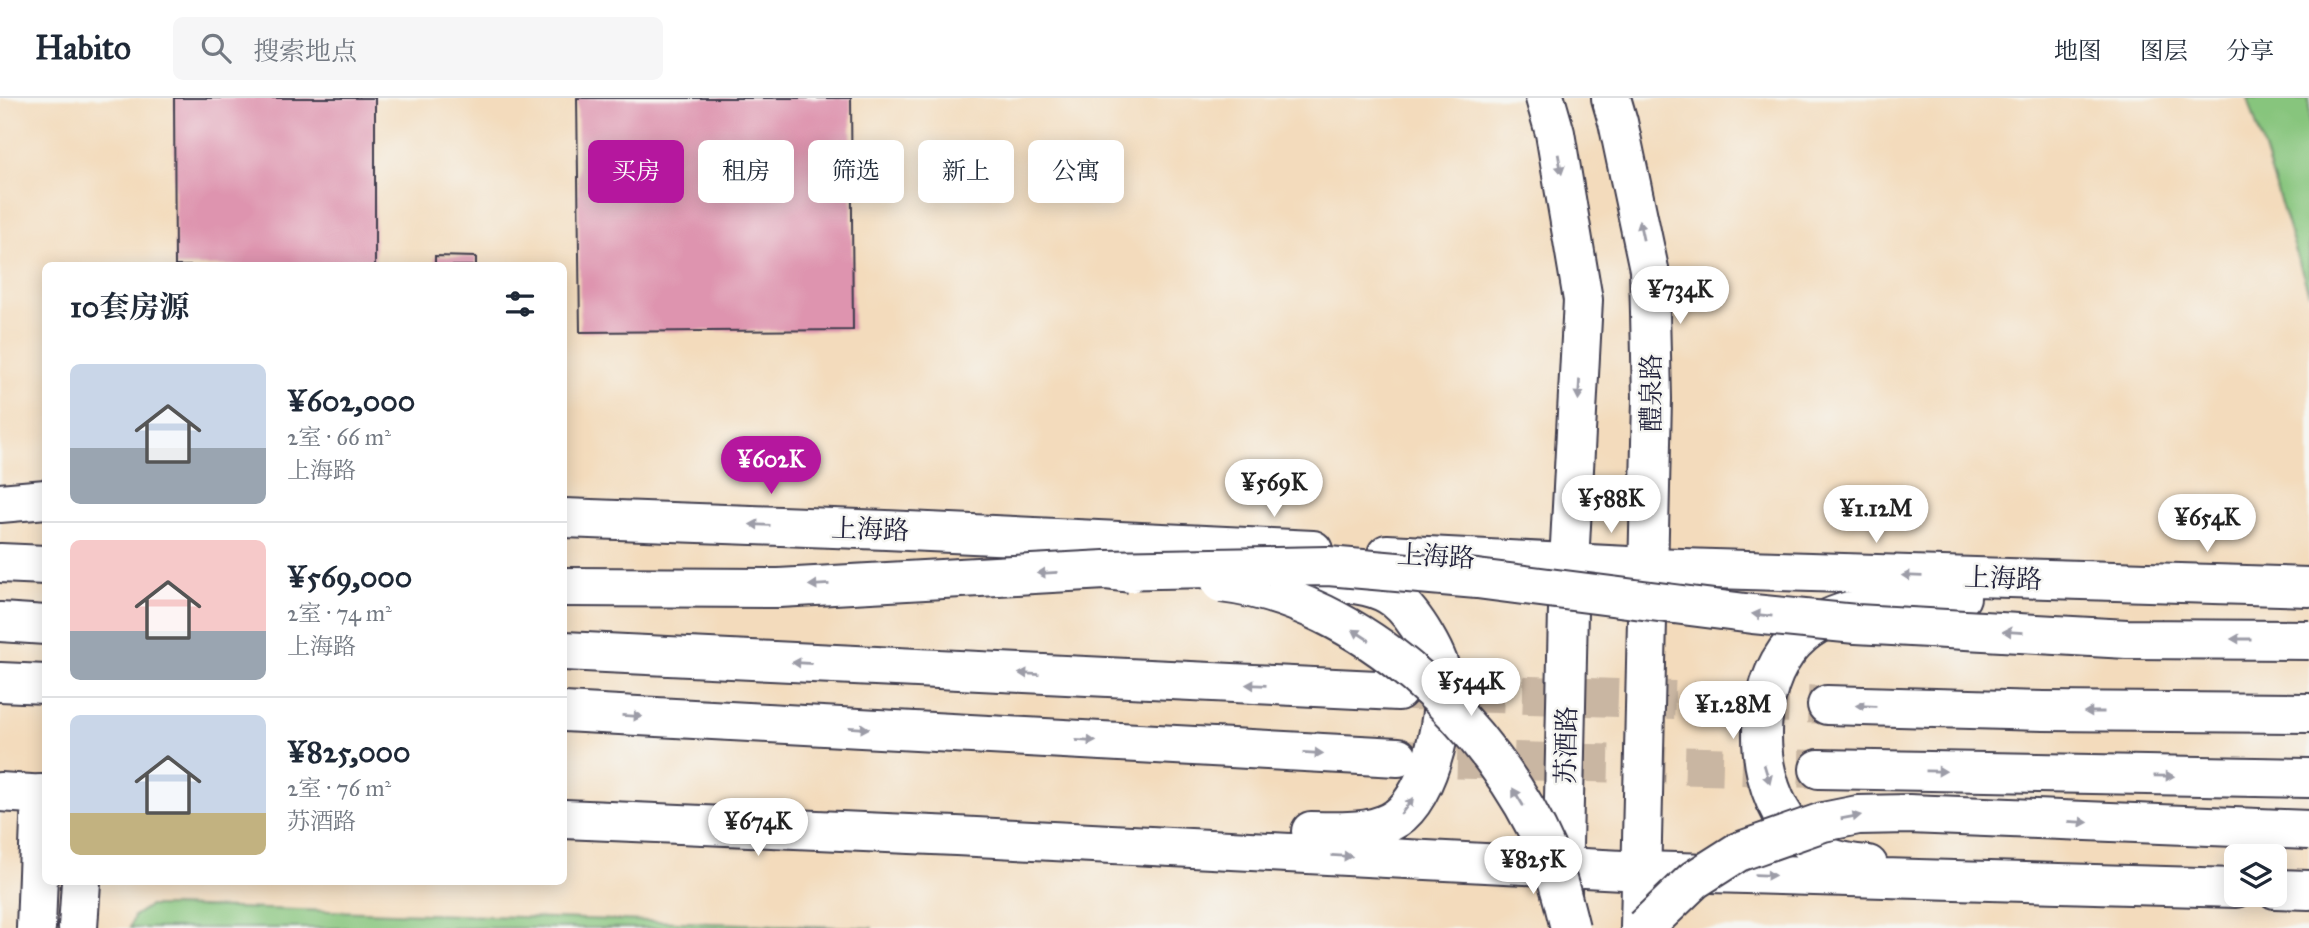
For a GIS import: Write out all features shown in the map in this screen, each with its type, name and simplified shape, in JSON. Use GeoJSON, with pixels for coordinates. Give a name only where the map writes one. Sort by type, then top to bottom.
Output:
{"type":"FeatureCollection","features":[{"type":"Feature","properties":{"kind":"main road"},"geometry":{"type":"LineString","coordinates":[[1545,98],[1555,133],[1583,300],[1569,562]]}},
{"type":"Feature","properties":{"kind":"main road","name":"醴泉路"},"geometry":{"type":"LineString","coordinates":[[1611,98],[1649,269],[1652,399],[1648,567]]}},
{"type":"Feature","properties":{"kind":"main road"},"geometry":{"type":"LineString","coordinates":[[0,498],[42,499]]}},
{"type":"Feature","properties":{"kind":"main road"},"geometry":{"type":"LineString","coordinates":[[0,503],[42,499]]}},
{"type":"Feature","properties":{"kind":"main road","name":"上海路"},"geometry":{"type":"LineString","coordinates":[[567,518],[975,534],[1648,567],[2309,587]]}},
{"type":"Feature","properties":{"kind":"main road"},"geometry":{"type":"LineString","coordinates":[[956,836],[1366,830],[1392,822],[1406,810],[1421,787],[1432,762],[1441,729],[1443,680],[1430,646],[1416,622],[1395,599],[1366,585],[975,534]]}},
{"type":"Feature","properties":{"kind":"main road","name":"苏酒路"},"geometry":{"type":"LineString","coordinates":[[1561,928],[1569,562]]}},
{"type":"Feature","properties":{"kind":"main road"},"geometry":{"type":"LineString","coordinates":[[0,563],[42,565]]}},
{"type":"Feature","properties":{"kind":"main road"},"geometry":{"type":"LineString","coordinates":[[567,587],[779,587],[1105,570],[1328,566],[1477,579],[1856,624],[2127,639],[2309,640]]}},
{"type":"Feature","properties":{"kind":"main road"},"geometry":{"type":"LineString","coordinates":[[1642,928],[1648,567]]}},
{"type":"Feature","properties":{"kind":"main road"},"geometry":{"type":"LineString","coordinates":[[1105,570],[1258,590],[1317,612],[1386,652],[1420,679],[1497,763],[1547,852],[1570,928]]}},
{"type":"Feature","properties":{"kind":"main road"},"geometry":{"type":"LineString","coordinates":[[2103,581],[1844,611],[1803,634],[1778,661],[1766,694],[1762,729],[1763,759],[1769,781],[1787,821],[1825,856],[1851,864],[2113,885]]}},
{"type":"Feature","properties":{"kind":"main road"},"geometry":{"type":"LineString","coordinates":[[0,622],[42,625]]}},
{"type":"Feature","properties":{"kind":"main road"},"geometry":{"type":"LineString","coordinates":[[567,651],[1398,691]]}},
{"type":"Feature","properties":{"kind":"main road"},"geometry":{"type":"LineString","coordinates":[[0,682],[42,684]]}},
{"type":"Feature","properties":{"kind":"main road"},"geometry":{"type":"LineString","coordinates":[[1827,705],[2044,711],[2309,713]]}},
{"type":"Feature","properties":{"kind":"main road"},"geometry":{"type":"LineString","coordinates":[[567,712],[1398,758]]}},
{"type":"Feature","properties":{"kind":"main road"},"geometry":{"type":"LineString","coordinates":[[1819,769],[2309,778]]}},
{"type":"Feature","properties":{"kind":"main road"},"geometry":{"type":"LineString","coordinates":[[0,792],[42,794]]}},
{"type":"Feature","properties":{"kind":"main road"},"geometry":{"type":"LineString","coordinates":[[36,928],[42,813]]}},
{"type":"Feature","properties":{"kind":"main road"},"geometry":{"type":"LineString","coordinates":[[1642,928],[1694,880],[1738,852],[1823,822],[1858,815],[1909,814],[2309,830]]}},
{"type":"Feature","properties":{"kind":"main road"},"geometry":{"type":"LineString","coordinates":[[567,819],[1642,871],[2224,888]]}},
{"type":"Feature","properties":{"kind":"main road"},"geometry":{"type":"LineString","coordinates":[[78,928],[81,885]]}},
{"type":"Feature","properties":{"kind":"main road"},"geometry":{"type":"LineString","coordinates":[[2287,889],[2309,890]]}},
{"type":"Feature","properties":{"kind":"green space"},"geometry":{"type":"Polygon","coordinates":[[[2248,98],[2309,98],[2309,294],[2248,98]]]}},
{"type":"Feature","properties":{"kind":"green space"},"geometry":{"type":"Polygon","coordinates":[[[149,906],[873,928],[130,928],[134,916],[149,906]]]}},
{"type":"Feature","properties":{"kind":"building"},"geometry":{"type":"Polygon","coordinates":[[[174,98],[375,98],[375,262],[175,262],[174,98]]]}},
{"type":"Feature","properties":{"kind":"building"},"geometry":{"type":"Polygon","coordinates":[[[577,98],[851,98],[851,140],[808,140],[808,203],[852,203],[853,330],[580,332],[577,98]]]}},
{"type":"Feature","properties":{"kind":"building"},"geometry":{"type":"Polygon","coordinates":[[[435,256],[476,257],[476,262],[435,262],[435,256]]]}},
{"type":"Feature","properties":{"kind":"tunnel"},"geometry":{"type":"LineString","coordinates":[[1409,691],[1827,705]]}},
{"type":"Feature","properties":{"kind":"tunnel"},"geometry":{"type":"LineString","coordinates":[[1400,758],[1819,769]]}}]}
